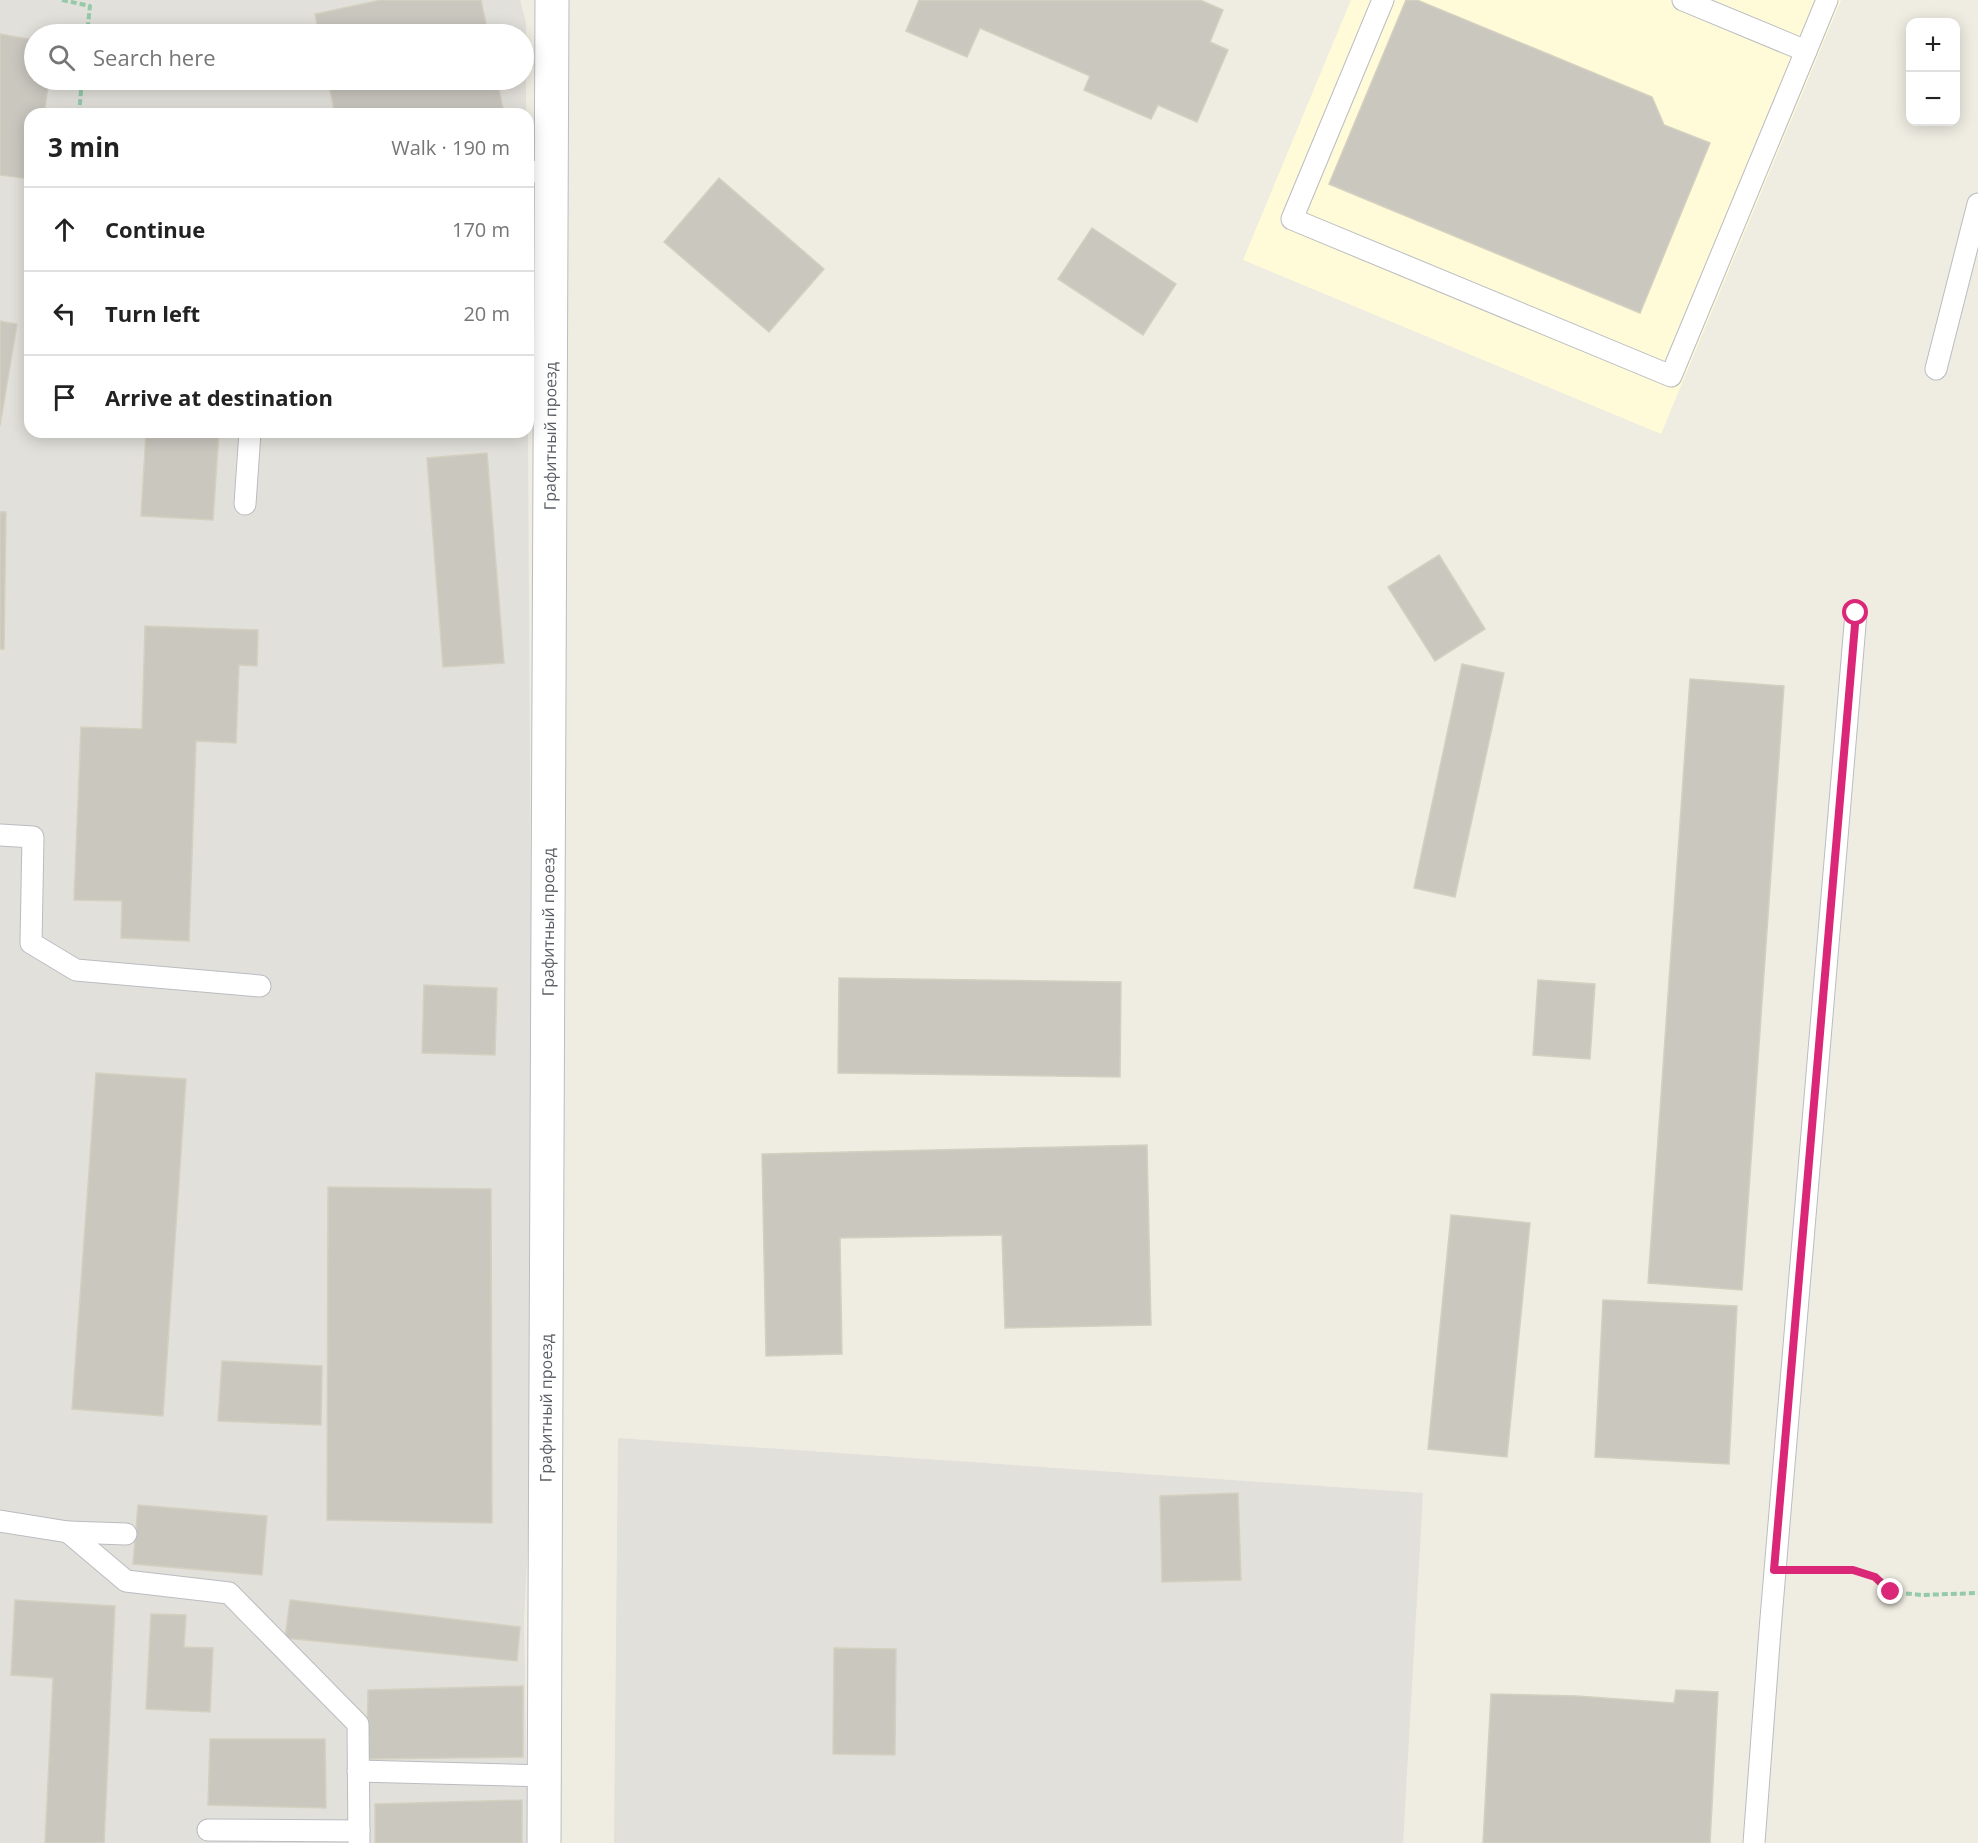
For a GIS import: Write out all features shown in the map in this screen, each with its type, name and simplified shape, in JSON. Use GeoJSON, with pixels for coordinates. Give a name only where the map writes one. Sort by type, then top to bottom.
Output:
{"type":"FeatureCollection","features":[{"type":"Feature","properties":{"kind":"street","name":"Графитный проезд"},"geometry":{"type":"LineString","coordinates":[[544,1843],[546,1776],[540,170],[552,0]]}},
{"type":"Feature","properties":{"kind":"lane"},"geometry":{"type":"LineString","coordinates":[[1383,0],[1292,219],[1671,376],[1827,0]]}},
{"type":"Feature","properties":{"kind":"lane"},"geometry":{"type":"LineString","coordinates":[[1683,0],[1806,51]]}},
{"type":"Feature","properties":{"kind":"lane"},"geometry":{"type":"LineString","coordinates":[[1936,369],[1978,204]]}},
{"type":"Feature","properties":{"kind":"lane"},"geometry":{"type":"LineString","coordinates":[[245,504],[250,438]]}},
{"type":"Feature","properties":{"kind":"lane"},"geometry":{"type":"LineString","coordinates":[[1754,1843],[1774,1570],[1856,613]]}},
{"type":"Feature","properties":{"kind":"lane"},"geometry":{"type":"LineString","coordinates":[[0,835],[33,837],[31,943],[76,970],[260,986]]}},
{"type":"Feature","properties":{"kind":"lane"},"geometry":{"type":"LineString","coordinates":[[0,1521],[68,1532],[126,1534]]}},
{"type":"Feature","properties":{"kind":"lane"},"geometry":{"type":"LineString","coordinates":[[68,1532],[126,1581],[229,1593],[358,1724],[359,1837],[208,1830]]}},
{"type":"Feature","properties":{"kind":"lane"},"geometry":{"type":"LineString","coordinates":[[358,1772],[546,1776]]}},
{"type":"Feature","properties":{"kind":"path"},"geometry":{"type":"LineString","coordinates":[[62,0],[90,6],[88,24]]}},
{"type":"Feature","properties":{"kind":"path"},"geometry":{"type":"LineString","coordinates":[[80,108],[81,90]]}},
{"type":"Feature","properties":{"kind":"path"},"geometry":{"type":"LineString","coordinates":[[1774,1570],[1853,1570],[1875,1577],[1891,1592],[1922,1595],[1978,1593]]}},
{"type":"Feature","properties":{"kind":"shaded area"},"geometry":{"type":"Polygon","coordinates":[[[0,0],[520,0],[526,24],[24,24],[24,90],[526,90],[526,108],[24,108],[24,438],[528,438],[534,1433],[524,1619],[528,1843],[0,1843],[0,0]]]}},
{"type":"Feature","properties":{"kind":"shaded area"},"geometry":{"type":"Polygon","coordinates":[[[1351,0],[1841,0],[1661,434],[1243,260],[1351,0]]]}},
{"type":"Feature","properties":{"kind":"shaded area"},"geometry":{"type":"Polygon","coordinates":[[[618,1438],[1423,1493],[1403,1843],[614,1843],[618,1438]]]}},
{"type":"Feature","properties":{"kind":"building"},"geometry":{"type":"Polygon","coordinates":[[[381,0],[481,0],[486,24],[317,24],[315,14],[381,0]]]}},
{"type":"Feature","properties":{"kind":"building"},"geometry":{"type":"Polygon","coordinates":[[[919,0],[1200,0],[1223,10],[1210,42],[1228,50],[1197,122],[1158,105],[1151,119],[1084,90],[1090,76],[980,28],[967,57],[906,31],[919,0]]]}},
{"type":"Feature","properties":{"kind":"building"},"geometry":{"type":"Polygon","coordinates":[[[1406,0],[1417,0],[1652,97],[1664,125],[1710,143],[1640,313],[1329,184],[1406,0]]]}},
{"type":"Feature","properties":{"kind":"building"},"geometry":{"type":"Polygon","coordinates":[[[0,34],[24,38],[24,90],[48,90],[45,108],[24,108],[24,178],[0,175],[0,34]]]}},
{"type":"Feature","properties":{"kind":"building"},"geometry":{"type":"Polygon","coordinates":[[[330,90],[499,90],[503,108],[334,108],[330,90]]]}},
{"type":"Feature","properties":{"kind":"building"},"geometry":{"type":"Polygon","coordinates":[[[719,178],[824,269],[769,332],[664,242],[719,178]]]}},
{"type":"Feature","properties":{"kind":"building"},"geometry":{"type":"Polygon","coordinates":[[[1092,228],[1176,284],[1143,335],[1058,279],[1092,228]]]}},
{"type":"Feature","properties":{"kind":"building"},"geometry":{"type":"Polygon","coordinates":[[[0,321],[17,324],[0,426],[0,321]]]}},
{"type":"Feature","properties":{"kind":"building"},"geometry":{"type":"Polygon","coordinates":[[[146,438],[219,438],[213,520],[141,516],[146,438]]]}},
{"type":"Feature","properties":{"kind":"building"},"geometry":{"type":"Polygon","coordinates":[[[487,453],[504,663],[443,667],[427,458],[487,453]]]}},
{"type":"Feature","properties":{"kind":"building"},"geometry":{"type":"Polygon","coordinates":[[[0,512],[6,512],[4,649],[0,649],[0,512]]]}},
{"type":"Feature","properties":{"kind":"building"},"geometry":{"type":"Polygon","coordinates":[[[1439,555],[1485,629],[1435,661],[1388,587],[1439,555]]]}},
{"type":"Feature","properties":{"kind":"building"},"geometry":{"type":"Polygon","coordinates":[[[145,626],[258,630],[257,666],[239,665],[236,743],[196,741],[189,941],[121,938],[122,901],[74,900],[81,727],[142,729],[145,626]]]}},
{"type":"Feature","properties":{"kind":"building"},"geometry":{"type":"Polygon","coordinates":[[[1462,664],[1504,673],[1455,897],[1414,888],[1462,664]]]}},
{"type":"Feature","properties":{"kind":"building"},"geometry":{"type":"Polygon","coordinates":[[[1690,679],[1784,686],[1742,1290],[1648,1283],[1690,679]]]}},
{"type":"Feature","properties":{"kind":"building"},"geometry":{"type":"Polygon","coordinates":[[[839,978],[1121,982],[1120,1077],[838,1073],[839,978]]]}},
{"type":"Feature","properties":{"kind":"building"},"geometry":{"type":"Polygon","coordinates":[[[1538,980],[1595,984],[1590,1059],[1533,1055],[1538,980]]]}},
{"type":"Feature","properties":{"kind":"building"},"geometry":{"type":"Polygon","coordinates":[[[424,985],[497,988],[495,1055],[422,1053],[424,985]]]}},
{"type":"Feature","properties":{"kind":"building"},"geometry":{"type":"Polygon","coordinates":[[[96,1073],[186,1079],[163,1416],[72,1409],[96,1073]]]}},
{"type":"Feature","properties":{"kind":"building"},"geometry":{"type":"Polygon","coordinates":[[[1147,1145],[1151,1325],[1005,1328],[1002,1235],[840,1238],[842,1354],[766,1356],[762,1154],[1147,1145]]]}},
{"type":"Feature","properties":{"kind":"building"},"geometry":{"type":"Polygon","coordinates":[[[328,1187],[491,1189],[492,1523],[327,1520],[328,1187]]]}},
{"type":"Feature","properties":{"kind":"building"},"geometry":{"type":"Polygon","coordinates":[[[1451,1215],[1530,1223],[1507,1457],[1428,1449],[1451,1215]]]}},
{"type":"Feature","properties":{"kind":"building"},"geometry":{"type":"Polygon","coordinates":[[[1603,1300],[1737,1306],[1729,1464],[1595,1457],[1603,1300]]]}},
{"type":"Feature","properties":{"kind":"building"},"geometry":{"type":"Polygon","coordinates":[[[222,1361],[322,1366],[321,1425],[218,1421],[222,1361]]]}},
{"type":"Feature","properties":{"kind":"building"},"geometry":{"type":"Polygon","coordinates":[[[1238,1493],[1241,1580],[1162,1582],[1160,1496],[1238,1493]]]}},
{"type":"Feature","properties":{"kind":"building"},"geometry":{"type":"Polygon","coordinates":[[[138,1505],[267,1516],[262,1575],[133,1564],[138,1505]]]}},
{"type":"Feature","properties":{"kind":"building"},"geometry":{"type":"Polygon","coordinates":[[[15,1600],[115,1606],[104,1843],[45,1843],[53,1678],[11,1675],[15,1600]]]}},
{"type":"Feature","properties":{"kind":"building"},"geometry":{"type":"Polygon","coordinates":[[[290,1600],[520,1627],[517,1661],[285,1638],[290,1600]]]}},
{"type":"Feature","properties":{"kind":"building"},"geometry":{"type":"Polygon","coordinates":[[[151,1614],[186,1615],[184,1647],[213,1648],[210,1712],[146,1709],[151,1614]]]}},
{"type":"Feature","properties":{"kind":"building"},"geometry":{"type":"Polygon","coordinates":[[[834,1648],[896,1649],[895,1755],[833,1754],[834,1648]]]}},
{"type":"Feature","properties":{"kind":"building"},"geometry":{"type":"Polygon","coordinates":[[[523,1686],[523,1757],[367,1759],[368,1690],[523,1686]]]}},
{"type":"Feature","properties":{"kind":"building"},"geometry":{"type":"Polygon","coordinates":[[[1676,1690],[1718,1692],[1710,1843],[1483,1843],[1491,1694],[1577,1696],[1674,1703],[1676,1690]]]}},
{"type":"Feature","properties":{"kind":"building"},"geometry":{"type":"Polygon","coordinates":[[[210,1739],[325,1739],[326,1808],[208,1805],[210,1739]]]}},
{"type":"Feature","properties":{"kind":"building"},"geometry":{"type":"Polygon","coordinates":[[[522,1800],[522,1843],[375,1843],[375,1804],[522,1800]]]}},
{"type":"Feature","properties":{"kind":"route"},"geometry":{"type":"LineString","coordinates":[[1856,613],[1774,1570],[1853,1570],[1875,1577],[1891,1592]]}}]}
